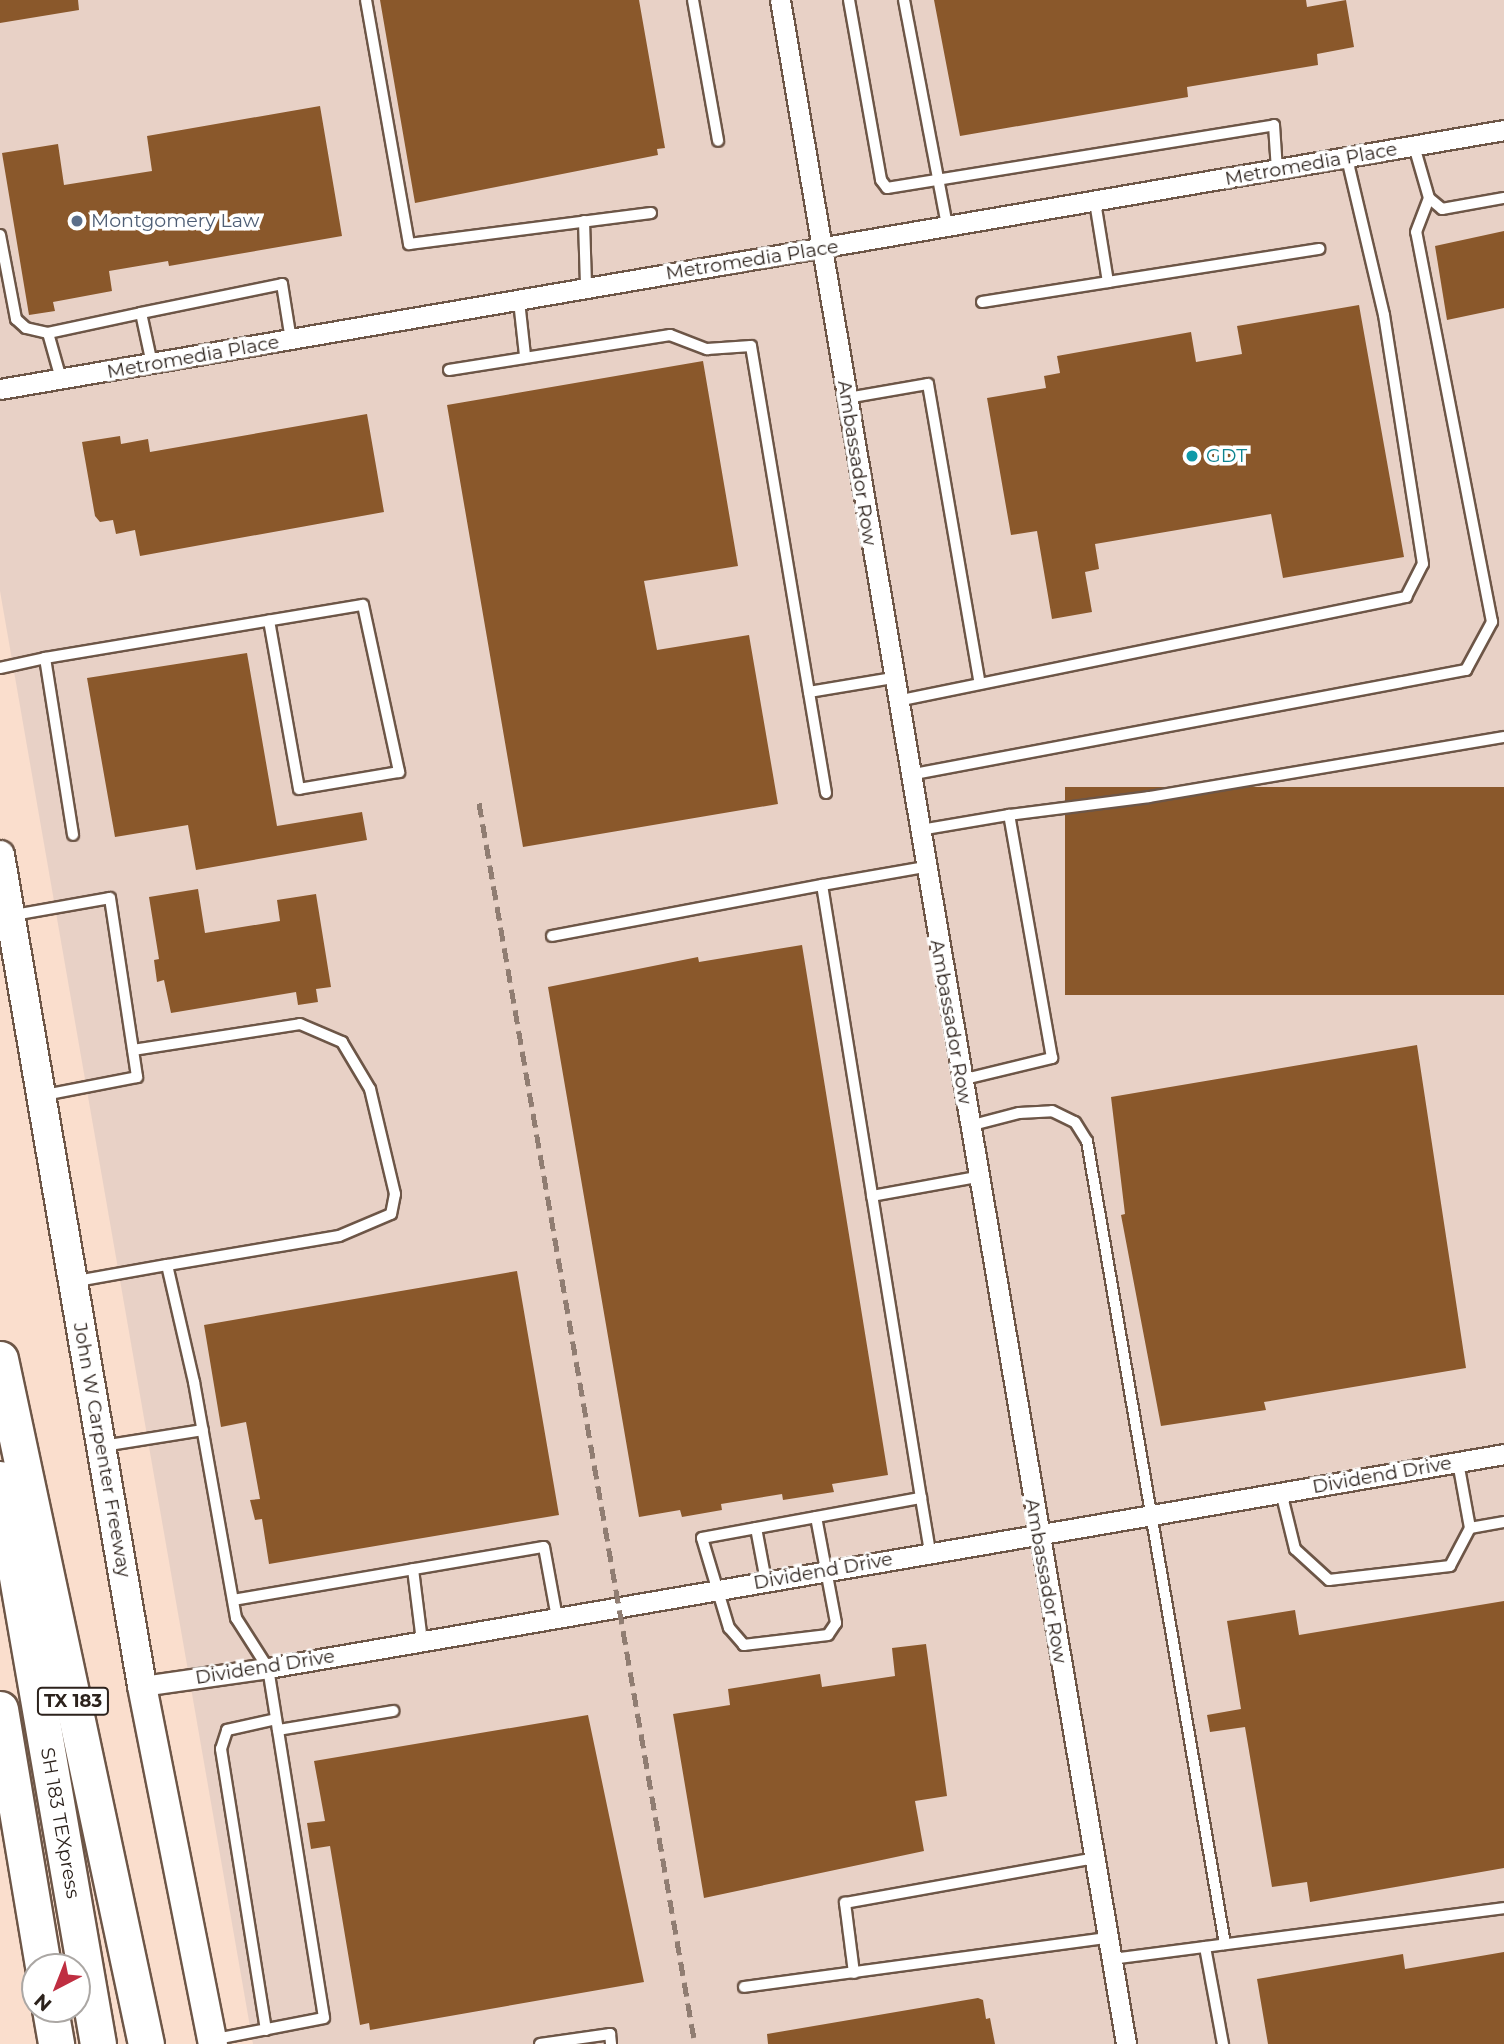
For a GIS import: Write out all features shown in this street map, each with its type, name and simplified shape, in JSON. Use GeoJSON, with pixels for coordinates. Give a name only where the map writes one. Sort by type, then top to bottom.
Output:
{"type":"FeatureCollection","features":[{"type":"Feature","properties":{"kind":"highway","name":"TX 183"},"geometry":{"type":"LineString","coordinates":[[0,1359],[146,2044]]}},
{"type":"Feature","properties":{"kind":"highway","name":"SH 183 TEXpress"},"geometry":{"type":"LineString","coordinates":[[0,1479],[98,2044]]}},
{"type":"Feature","properties":{"kind":"highway","name":"SH 183 TEXpress"},"geometry":{"type":"LineString","coordinates":[[0,1709],[41,1953]]}},
{"type":"Feature","properties":{"kind":"highway"},"geometry":{"type":"LineString","coordinates":[[52,2023],[56,2044]]}},
{"type":"Feature","properties":{"kind":"main road","name":"John W Carpenter Freeway"},"geometry":{"type":"LineString","coordinates":[[0,855],[142,1686],[213,2042]]}},
{"type":"Feature","properties":{"kind":"street","name":"Ambassador Row"},"geometry":{"type":"LineString","coordinates":[[780,0],[896,701],[1126,2044]]}},
{"type":"Feature","properties":{"kind":"street","name":"Metromedia Place"},"geometry":{"type":"LineString","coordinates":[[0,389],[1504,130]]}},
{"type":"Feature","properties":{"kind":"street","name":"Dividend Drive"},"geometry":{"type":"LineString","coordinates":[[142,1686],[268,1668],[1504,1454]]}},
{"type":"Feature","properties":{"kind":"lane"},"geometry":{"type":"LineString","coordinates":[[366,0],[409,244],[652,213]]}},
{"type":"Feature","properties":{"kind":"lane"},"geometry":{"type":"LineString","coordinates":[[693,0],[718,141]]}},
{"type":"Feature","properties":{"kind":"lane"},"geometry":{"type":"LineString","coordinates":[[849,0],[881,180],[887,188],[1274,125],[1277,170]]}},
{"type":"Feature","properties":{"kind":"lane"},"geometry":{"type":"LineString","coordinates":[[904,0],[947,228]]}},
{"type":"Feature","properties":{"kind":"lane"},"geometry":{"type":"LineString","coordinates":[[1414,146],[1429,198],[1443,209],[1504,198]]}},
{"type":"Feature","properties":{"kind":"lane"},"geometry":{"type":"LineString","coordinates":[[896,701],[1406,597],[1423,564],[1384,315],[1347,158]]}},
{"type":"Feature","properties":{"kind":"lane"},"geometry":{"type":"LineString","coordinates":[[909,775],[1466,670],[1492,622],[1416,232],[1429,198]]}},
{"type":"Feature","properties":{"kind":"lane"},"geometry":{"type":"LineString","coordinates":[[1095,202],[1108,282]]}},
{"type":"Feature","properties":{"kind":"lane"},"geometry":{"type":"LineString","coordinates":[[584,221],[586,286]]}},
{"type":"Feature","properties":{"kind":"lane"},"geometry":{"type":"LineString","coordinates":[[0,236],[16,318],[26,328],[48,332],[282,284],[292,340]]}},
{"type":"Feature","properties":{"kind":"lane"},"geometry":{"type":"LineString","coordinates":[[982,302],[1319,249]]}},
{"type":"Feature","properties":{"kind":"lane"},"geometry":{"type":"LineString","coordinates":[[519,301],[525,355]]}},
{"type":"Feature","properties":{"kind":"lane"},"geometry":{"type":"LineString","coordinates":[[141,313],[152,363]]}},
{"type":"Feature","properties":{"kind":"lane"},"geometry":{"type":"LineString","coordinates":[[48,332],[61,379]]}},
{"type":"Feature","properties":{"kind":"lane"},"geometry":{"type":"LineString","coordinates":[[449,370],[525,355],[670,335],[707,349],[751,346],[826,793]]}},
{"type":"Feature","properties":{"kind":"lane"},"geometry":{"type":"LineString","coordinates":[[847,398],[928,384],[980,684]]}},
{"type":"Feature","properties":{"kind":"lane"},"geometry":{"type":"LineString","coordinates":[[0,668],[45,658],[363,605],[399,772],[299,789],[269,621]]}},
{"type":"Feature","properties":{"kind":"lane"},"geometry":{"type":"LineString","coordinates":[[45,658],[73,835]]}},
{"type":"Feature","properties":{"kind":"lane"},"geometry":{"type":"LineString","coordinates":[[809,692],[893,678]]}},
{"type":"Feature","properties":{"kind":"lane"},"geometry":{"type":"LineString","coordinates":[[918,830],[1149,797],[1504,737]]}},
{"type":"Feature","properties":{"kind":"lane"},"geometry":{"type":"LineString","coordinates":[[961,1080],[1052,1058],[1009,815]]}},
{"type":"Feature","properties":{"kind":"lane"},"geometry":{"type":"LineString","coordinates":[[552,936],[925,867]]}},
{"type":"Feature","properties":{"kind":"lane"},"geometry":{"type":"LineString","coordinates":[[822,885],[930,1552]]}},
{"type":"Feature","properties":{"kind":"lane"},"geometry":{"type":"LineString","coordinates":[[10,916],[110,898],[137,1077],[41,1096]]}},
{"type":"Feature","properties":{"kind":"lane"},"geometry":{"type":"LineString","coordinates":[[74,1282],[339,1236],[391,1214],[395,1194],[370,1089],[342,1042],[300,1024],[133,1050]]}},
{"type":"Feature","properties":{"kind":"lane"},"geometry":{"type":"LineString","coordinates":[[969,1126],[1019,1113],[1052,1111],[1075,1122],[1087,1141],[1225,1944]]}},
{"type":"Feature","properties":{"kind":"lane"},"geometry":{"type":"LineString","coordinates":[[872,1196],[977,1177]]}},
{"type":"Feature","properties":{"kind":"lane"},"geometry":{"type":"LineString","coordinates":[[167,1265],[203,1430],[236,1618],[268,1668],[324,2018],[213,2042]]}},
{"type":"Feature","properties":{"kind":"lane"},"geometry":{"type":"LineString","coordinates":[[102,1446],[203,1430]]}},
{"type":"Feature","properties":{"kind":"lane"},"geometry":{"type":"LineString","coordinates":[[1281,1492],[1295,1549],[1329,1580],[1450,1566],[1470,1528],[1458,1462]]}},
{"type":"Feature","properties":{"kind":"lane"},"geometry":{"type":"LineString","coordinates":[[816,1517],[836,1623],[828,1635],[744,1645],[729,1628],[702,1538],[816,1517],[921,1498]]}},
{"type":"Feature","properties":{"kind":"lane"},"geometry":{"type":"LineString","coordinates":[[1470,1528],[1504,1522]]}},
{"type":"Feature","properties":{"kind":"lane"},"geometry":{"type":"LineString","coordinates":[[756,1528],[766,1581]]}},
{"type":"Feature","properties":{"kind":"lane"},"geometry":{"type":"LineString","coordinates":[[233,1600],[544,1547],[557,1618]]}},
{"type":"Feature","properties":{"kind":"lane"},"geometry":{"type":"LineString","coordinates":[[414,1569],[422,1641]]}},
{"type":"Feature","properties":{"kind":"lane"},"geometry":{"type":"LineString","coordinates":[[266,2030],[222,1738],[241,1725],[277,1725],[393,1711]]}},
{"type":"Feature","properties":{"kind":"lane"},"geometry":{"type":"LineString","coordinates":[[854,1973],[845,1903],[1094,1858]]}},
{"type":"Feature","properties":{"kind":"lane"},"geometry":{"type":"LineString","coordinates":[[1112,1959],[1504,1908]]}},
{"type":"Feature","properties":{"kind":"lane"},"geometry":{"type":"LineString","coordinates":[[744,1987],[1108,1938]]}},
{"type":"Feature","properties":{"kind":"lane"},"geometry":{"type":"LineString","coordinates":[[1205,1947],[1223,2044]]}},
{"type":"Feature","properties":{"kind":"lane"},"geometry":{"type":"LineString","coordinates":[[540,2044],[610,2034],[611,2044]]}},
{"type":"Feature","properties":{"kind":"shaded area"},"geometry":{"type":"Polygon","coordinates":[[[0,0],[1504,0],[1504,2044],[253,2044],[0,591],[0,0]]]}},
{"type":"Feature","properties":{"kind":"building"},"geometry":{"type":"Polygon","coordinates":[[[0,0],[78,0],[79,10],[0,23],[0,0]]]}},
{"type":"Feature","properties":{"kind":"building"},"geometry":{"type":"Polygon","coordinates":[[[380,0],[639,0],[665,148],[657,149],[658,155],[415,203],[380,0]]]}},
{"type":"Feature","properties":{"kind":"building"},"geometry":{"type":"Polygon","coordinates":[[[934,0],[1306,0],[1307,7],[1346,0],[1354,47],[1317,54],[1318,65],[1187,87],[1188,97],[960,136],[934,0]]]}},
{"type":"Feature","properties":{"kind":"building"},"geometry":{"type":"Polygon","coordinates":[[[320,106],[342,236],[169,266],[168,261],[109,271],[112,291],[53,302],[55,311],[29,315],[2,153],[58,144],[64,185],[152,171],[147,136],[320,106]]]}},
{"type":"Feature","properties":{"kind":"building"},"geometry":{"type":"Polygon","coordinates":[[[1504,231],[1504,308],[1447,320],[1435,246],[1504,231]]]}},
{"type":"Feature","properties":{"kind":"building","name":"GDT"},"geometry":{"type":"Polygon","coordinates":[[[1359,305],[1404,557],[1283,578],[1271,514],[1095,544],[1099,569],[1085,572],[1092,612],[1052,619],[1037,531],[1011,535],[987,398],[1046,388],[1044,376],[1060,373],[1057,356],[1191,332],[1196,362],[1242,354],[1237,326],[1359,305]]]}},
{"type":"Feature","properties":{"kind":"building"},"geometry":{"type":"Polygon","coordinates":[[[703,361],[738,566],[644,581],[657,650],[749,635],[778,804],[523,847],[447,405],[703,361]]]}},
{"type":"Feature","properties":{"kind":"building"},"geometry":{"type":"Polygon","coordinates":[[[367,414],[384,512],[140,556],[135,530],[116,534],[113,520],[100,522],[95,516],[82,442],[120,436],[121,444],[148,439],[150,452],[367,414]]]}},
{"type":"Feature","properties":{"kind":"building"},"geometry":{"type":"Polygon","coordinates":[[[247,653],[277,826],[362,812],[367,840],[196,870],[188,825],[115,837],[87,678],[247,653]]]}},
{"type":"Feature","properties":{"kind":"building"},"geometry":{"type":"Polygon","coordinates":[[[1065,787],[1504,787],[1504,995],[1065,995],[1065,787]]]}},
{"type":"Feature","properties":{"kind":"building"},"geometry":{"type":"Polygon","coordinates":[[[198,889],[205,933],[280,921],[277,900],[316,894],[331,987],[316,989],[318,1002],[298,1005],[296,992],[171,1013],[164,980],[157,982],[154,960],[159,959],[149,897],[198,889]]]}},
{"type":"Feature","properties":{"kind":"building"},"geometry":{"type":"Polygon","coordinates":[[[802,945],[888,1475],[832,1484],[834,1492],[783,1500],[782,1494],[721,1504],[722,1510],[682,1517],[680,1510],[639,1517],[548,987],[698,957],[699,962],[802,945]]]}},
{"type":"Feature","properties":{"kind":"building"},"geometry":{"type":"Polygon","coordinates":[[[1417,1045],[1466,1368],[1264,1402],[1266,1410],[1161,1426],[1121,1215],[1125,1214],[1111,1097],[1417,1045]]]}},
{"type":"Feature","properties":{"kind":"building"},"geometry":{"type":"Polygon","coordinates":[[[517,1271],[559,1515],[269,1564],[262,1519],[255,1520],[250,1500],[260,1499],[246,1422],[221,1427],[204,1325],[517,1271]]]}},
{"type":"Feature","properties":{"kind":"building"},"geometry":{"type":"Polygon","coordinates":[[[1504,1601],[1504,1868],[1310,1902],[1307,1882],[1272,1887],[1245,1727],[1210,1732],[1207,1715],[1241,1709],[1227,1621],[1295,1610],[1299,1635],[1504,1601]]]}},
{"type":"Feature","properties":{"kind":"building"},"geometry":{"type":"Polygon","coordinates":[[[926,1644],[947,1796],[915,1801],[924,1851],[704,1898],[673,1714],[730,1705],[728,1689],[820,1674],[822,1687],[895,1676],[892,1648],[926,1644]]]}},
{"type":"Feature","properties":{"kind":"building"},"geometry":{"type":"Polygon","coordinates":[[[588,1715],[644,1982],[370,2030],[369,2023],[360,2025],[330,1846],[311,1849],[307,1823],[325,1821],[314,1761],[588,1715]]]}},
{"type":"Feature","properties":{"kind":"building"},"geometry":{"type":"Polygon","coordinates":[[[1504,1952],[1504,2044],[1268,2044],[1257,1979],[1403,1954],[1405,1969],[1504,1952]]]}},
{"type":"Feature","properties":{"kind":"building"},"geometry":{"type":"Polygon","coordinates":[[[978,1998],[983,2000],[986,2019],[990,2018],[995,2044],[768,2044],[767,2034],[978,1998]]]}},
{"type":"Feature","properties":{"kind":"railway"},"geometry":{"type":"LineString","coordinates":[[479,803],[695,2044]]}},
{"type":"Feature","properties":{"kind":"place","name":"Montgomery Law"},"geometry":{"type":"Point","coordinates":[77,221]}},
{"type":"Feature","properties":{"kind":"place","name":"GDT"},"geometry":{"type":"Point","coordinates":[1192,456]}}]}
